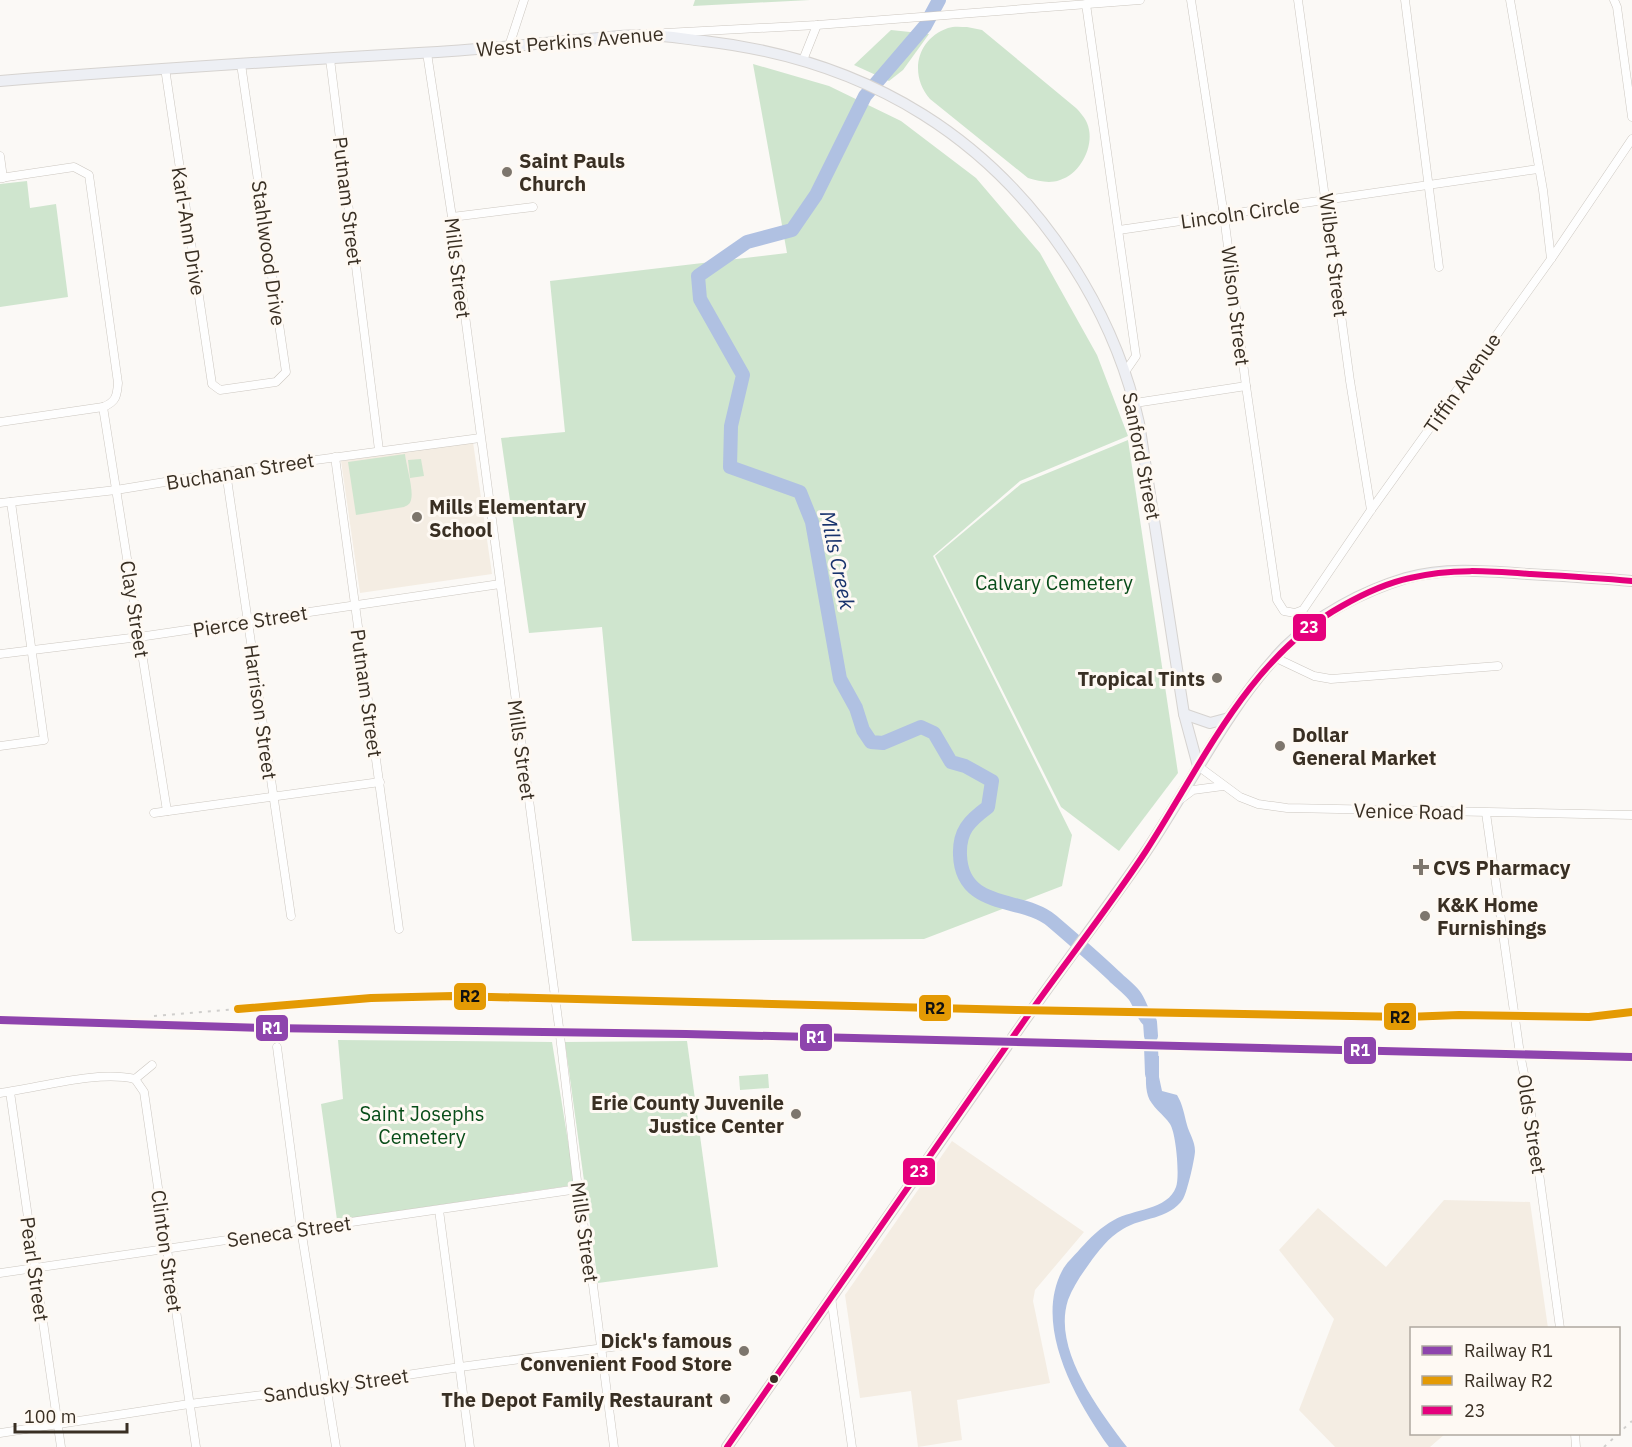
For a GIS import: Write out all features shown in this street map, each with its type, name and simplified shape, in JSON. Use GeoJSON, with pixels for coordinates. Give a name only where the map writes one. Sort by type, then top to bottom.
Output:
{"type":"FeatureCollection","features":[{"type":"Feature","properties":{"kind":"main road","name":"West Perkins Avenue"},"geometry":{"type":"LineString","coordinates":[[0,81],[165,68],[427,53],[644,35]]}},
{"type":"Feature","properties":{"kind":"main road"},"geometry":{"type":"LineString","coordinates":[[644,35],[742,45],[803,60],[879,89],[927,117],[969,146],[1027,204],[1068,256],[1102,315],[1125,372]]}},
{"type":"Feature","properties":{"kind":"main road","name":"Sanford Street"},"geometry":{"type":"LineString","coordinates":[[1125,372],[1135,403],[1149,480],[1184,714],[1198,766]]}},
{"type":"Feature","properties":{"kind":"main road"},"geometry":{"type":"LineString","coordinates":[[731,1444],[831,1297],[1145,851],[1230,718],[1276,658],[1307,628],[1369,592],[1406,578],[1460,570],[1632,581]]}},
{"type":"Feature","properties":{"kind":"main road"},"geometry":{"type":"LineString","coordinates":[[1184,714],[1210,723],[1230,718]]}},
{"type":"Feature","properties":{"kind":"street"},"geometry":{"type":"LineString","coordinates":[[509,46],[524,0]]}},
{"type":"Feature","properties":{"kind":"street","name":"West Perkins Avenue"},"geometry":{"type":"LineString","coordinates":[[644,35],[698,30],[817,25],[1140,0]]}},
{"type":"Feature","properties":{"kind":"street","name":"Wilson Street"},"geometry":{"type":"LineString","coordinates":[[1191,0],[1224,216],[1277,600],[1284,610]]}},
{"type":"Feature","properties":{"kind":"street","name":"Wilbert Street"},"geometry":{"type":"LineString","coordinates":[[1298,0],[1350,381],[1371,510]]}},
{"type":"Feature","properties":{"kind":"street"},"geometry":{"type":"LineString","coordinates":[[1405,0],[1439,267]]}},
{"type":"Feature","properties":{"kind":"street"},"geometry":{"type":"LineString","coordinates":[[1510,0],[1539,169],[1551,259]]}},
{"type":"Feature","properties":{"kind":"street"},"geometry":{"type":"LineString","coordinates":[[1614,0],[1617,7],[1632,117]]}},
{"type":"Feature","properties":{"kind":"street","name":"Sanford Street"},"geometry":{"type":"LineString","coordinates":[[1086,4],[1136,356],[1125,372]]}},
{"type":"Feature","properties":{"kind":"street"},"geometry":{"type":"LineString","coordinates":[[803,60],[817,25]]}},
{"type":"Feature","properties":{"kind":"street","name":"Mills Street"},"geometry":{"type":"LineString","coordinates":[[427,53],[452,217],[578,1189],[614,1447]]}},
{"type":"Feature","properties":{"kind":"street","name":"Putnam Street"},"geometry":{"type":"LineString","coordinates":[[330,58],[379,450]]}},
{"type":"Feature","properties":{"kind":"street","name":"Stahlwood Drive"},"geometry":{"type":"LineString","coordinates":[[220,390],[276,382],[286,372],[241,64]]}},
{"type":"Feature","properties":{"kind":"street","name":"Karl-Ann Drive"},"geometry":{"type":"LineString","coordinates":[[165,68],[212,384],[220,390]]}},
{"type":"Feature","properties":{"kind":"street","name":"Tiffin Avenue"},"geometry":{"type":"LineString","coordinates":[[1284,610],[1295,613],[1303,610],[1371,510],[1551,259],[1632,139]]}},
{"type":"Feature","properties":{"kind":"street"},"geometry":{"type":"LineString","coordinates":[[0,156],[2,178],[74,167],[89,175],[118,383],[117,397],[111,404],[103,407],[0,422]]}},
{"type":"Feature","properties":{"kind":"street","name":"Lincoln Circle"},"geometry":{"type":"LineString","coordinates":[[1119,230],[1539,169]]}},
{"type":"Feature","properties":{"kind":"street"},"geometry":{"type":"LineString","coordinates":[[452,217],[533,207]]}},
{"type":"Feature","properties":{"kind":"street"},"geometry":{"type":"LineString","coordinates":[[1135,403],[1246,386]]}},
{"type":"Feature","properties":{"kind":"street","name":"Clay Street"},"geometry":{"type":"LineString","coordinates":[[103,407],[167,812]]}},
{"type":"Feature","properties":{"kind":"street","name":"Buchanan Street"},"geometry":{"type":"LineString","coordinates":[[0,503],[116,490],[379,450],[480,438]]}},
{"type":"Feature","properties":{"kind":"street","name":"Putnam Street"},"geometry":{"type":"LineString","coordinates":[[335,457],[399,929]]}},
{"type":"Feature","properties":{"kind":"street","name":"Harrison Street"},"geometry":{"type":"LineString","coordinates":[[226,472],[291,916]]}},
{"type":"Feature","properties":{"kind":"street"},"geometry":{"type":"LineString","coordinates":[[0,746],[44,740],[11,502]]}},
{"type":"Feature","properties":{"kind":"street","name":"Pierce Street"},"geometry":{"type":"LineString","coordinates":[[0,654],[248,622],[355,604],[500,584]]}},
{"type":"Feature","properties":{"kind":"street"},"geometry":{"type":"LineString","coordinates":[[1276,658],[1314,676],[1332,679],[1498,666]]}},
{"type":"Feature","properties":{"kind":"street","name":"Venice Road"},"geometry":{"type":"LineString","coordinates":[[1198,766],[1240,797],[1258,804],[1287,808],[1632,815]]}},
{"type":"Feature","properties":{"kind":"street"},"geometry":{"type":"LineString","coordinates":[[154,813],[380,783]]}},
{"type":"Feature","properties":{"kind":"street"},"geometry":{"type":"LineString","coordinates":[[1175,803],[1193,790],[1223,786]]}},
{"type":"Feature","properties":{"kind":"street","name":"Olds Street"},"geometry":{"type":"LineString","coordinates":[[1486,813],[1520,1054],[1529,1099],[1560,1327]]}},
{"type":"Feature","properties":{"kind":"street"},"geometry":{"type":"LineString","coordinates":[[278,1047],[301,1229],[336,1447]]}},
{"type":"Feature","properties":{"kind":"street"},"geometry":{"type":"LineString","coordinates":[[0,1093],[122,1076],[135,1079],[152,1065]]}},
{"type":"Feature","properties":{"kind":"street","name":"Clinton Street"},"geometry":{"type":"LineString","coordinates":[[135,1079],[144,1092],[196,1447]]}},
{"type":"Feature","properties":{"kind":"street","name":"Pearl Street"},"geometry":{"type":"LineString","coordinates":[[10,1092],[61,1447]]}},
{"type":"Feature","properties":{"kind":"street","name":"Seneca Street"},"geometry":{"type":"LineString","coordinates":[[0,1274],[578,1189]]}},
{"type":"Feature","properties":{"kind":"street"},"geometry":{"type":"LineString","coordinates":[[439,1210],[470,1447]]}},
{"type":"Feature","properties":{"kind":"street"},"geometry":{"type":"LineString","coordinates":[[831,1297],[852,1447]]}},
{"type":"Feature","properties":{"kind":"street","name":"Sandusky Street"},"geometry":{"type":"LineString","coordinates":[[0,1432],[189,1404],[672,1339]]}},
{"type":"Feature","properties":{"kind":"shaded area","name":"Mills Elementary School"},"geometry":{"type":"Polygon","coordinates":[[[473,442],[492,574],[360,593],[341,461],[473,442]]]}},
{"type":"Feature","properties":{"kind":"shaded area"},"geometry":{"type":"Polygon","coordinates":[[[952,1141],[1084,1232],[1035,1290],[1033,1301],[1050,1383],[957,1400],[962,1440],[918,1447],[911,1391],[860,1398],[845,1295],[952,1141]]]}},
{"type":"Feature","properties":{"kind":"shaded area"},"geometry":{"type":"Polygon","coordinates":[[[1444,1200],[1530,1202],[1548,1327],[1410,1327],[1410,1435],[1444,1435],[1430,1447],[1335,1447],[1299,1410],[1334,1319],[1279,1250],[1318,1208],[1386,1267],[1444,1200]]]}},
{"type":"Feature","properties":{"kind":"green space"},"geometry":{"type":"Polygon","coordinates":[[[695,0],[810,0],[693,6],[695,0]]]}},
{"type":"Feature","properties":{"kind":"green space"},"geometry":{"type":"Polygon","coordinates":[[[950,27],[982,30],[1084,117],[1089,131],[1088,149],[1080,165],[1068,177],[1052,182],[1028,178],[930,99],[923,90],[919,79],[919,59],[929,40],[950,27]]]}},
{"type":"Feature","properties":{"kind":"green space"},"geometry":{"type":"Polygon","coordinates":[[[891,30],[929,34],[903,70],[889,81],[854,65],[891,30]]]}},
{"type":"Feature","properties":{"kind":"green space"},"geometry":{"type":"Polygon","coordinates":[[[753,64],[829,86],[901,121],[976,178],[1040,253],[1097,355],[1128,436],[1020,481],[933,556],[1072,835],[1062,886],[924,939],[632,941],[602,627],[529,633],[501,438],[565,432],[550,281],[787,253],[753,64]]]}},
{"type":"Feature","properties":{"kind":"green space"},"geometry":{"type":"Polygon","coordinates":[[[27,181],[30,208],[56,204],[68,297],[0,307],[0,184],[27,181]]]}},
{"type":"Feature","properties":{"kind":"green space","name":"Calvary Cemetery"},"geometry":{"type":"Polygon","coordinates":[[[1128,440],[1178,773],[1119,851],[1061,807],[935,556],[1021,484],[1128,440]]]}},
{"type":"Feature","properties":{"kind":"green space"},"geometry":{"type":"Polygon","coordinates":[[[405,454],[411,490],[409,503],[404,507],[356,515],[348,462],[405,454]]]}},
{"type":"Feature","properties":{"kind":"green space"},"geometry":{"type":"Polygon","coordinates":[[[421,459],[424,476],[410,478],[408,460],[421,459]]]}},
{"type":"Feature","properties":{"kind":"green space","name":"Saint Josephs Cemetery"},"geometry":{"type":"Polygon","coordinates":[[[338,1040],[552,1042],[575,1185],[337,1220],[321,1104],[343,1099],[338,1040]]]}},
{"type":"Feature","properties":{"kind":"green space"},"geometry":{"type":"Polygon","coordinates":[[[687,1041],[718,1267],[598,1283],[565,1042],[687,1041]]]}},
{"type":"Feature","properties":{"kind":"green space"},"geometry":{"type":"Polygon","coordinates":[[[768,1074],[769,1088],[740,1090],[739,1076],[768,1074]]]}},
{"type":"Feature","properties":{"kind":"water"},"geometry":{"type":"Polygon","coordinates":[[[1147,1055],[1159,1056],[1162,1091],[1177,1095],[1194,1144],[1195,1155],[1185,1196],[1177,1206],[1163,1215],[1130,1225],[1113,1236],[1086,1268],[1068,1300],[1065,1319],[1072,1358],[1092,1397],[1127,1447],[1109,1447],[1084,1408],[1063,1363],[1056,1339],[1053,1316],[1054,1293],[1066,1265],[1096,1233],[1122,1216],[1158,1205],[1172,1195],[1176,1187],[1176,1145],[1170,1124],[1148,1096],[1147,1055]]]}},
{"type":"Feature","properties":{"kind":"waterway","name":"Mills Creek"},"geometry":{"type":"LineString","coordinates":[[939,0],[925,26],[865,96],[816,195],[792,230],[747,242],[698,276],[700,299],[743,375],[731,426],[730,467],[800,492],[812,522],[840,679],[856,708],[863,730],[871,742],[883,743],[921,727],[934,733],[951,762],[965,766],[992,781],[988,807],[966,827],[961,839],[960,855],[963,873],[971,885],[982,894],[1040,913],[1052,921],[1134,995],[1150,1022],[1151,1036]]}},
{"type":"Feature","properties":{"kind":"waterway","name":"Mills Creek"},"geometry":{"type":"LineString","coordinates":[[1151,1046],[1152,1074]]}},
{"type":"Feature","properties":{"kind":"railway"},"geometry":{"type":"LineString","coordinates":[[154,1016],[371,998],[453,996],[1406,1017],[1459,1015],[1589,1017],[1632,1012]]}},
{"type":"Feature","properties":{"kind":"railway"},"geometry":{"type":"LineString","coordinates":[[1620,1432],[1632,1421]]}},
{"type":"Feature","properties":{"kind":"railway"},"geometry":{"type":"LineString","coordinates":[[1604,1447],[1617,1435]]}},
{"type":"Feature","properties":{"kind":"rail line","name":"R2"},"geometry":{"type":"LineString","coordinates":[[238,1009],[371,998],[453,996],[1406,1017],[1459,1015],[1589,1017],[1632,1012]]}},
{"type":"Feature","properties":{"kind":"rail line","name":"R1"},"geometry":{"type":"LineString","coordinates":[[0,1020],[268,1028],[686,1034],[1632,1057]]}},
{"type":"Feature","properties":{"kind":"transit line","name":"23"},"geometry":{"type":"LineString","coordinates":[[727,1447],[1024,1021],[1131,873],[1230,716],[1253,684],[1280,654],[1309,628],[1342,606],[1375,589],[1410,578],[1440,573],[1486,571],[1632,581]]}},
{"type":"Feature","properties":{"kind":"place","name":"Saint Pauls Church"},"geometry":{"type":"Point","coordinates":[507,172]}},
{"type":"Feature","properties":{"kind":"place","name":"Mills Elementary School"},"geometry":{"type":"Point","coordinates":[417,517]}},
{"type":"Feature","properties":{"kind":"place","name":"Tropical Tints"},"geometry":{"type":"Point","coordinates":[1217,678]}},
{"type":"Feature","properties":{"kind":"place","name":"Dollar General Market"},"geometry":{"type":"Point","coordinates":[1280,746]}},
{"type":"Feature","properties":{"kind":"place","name":"CVS Pharmacy"},"geometry":{"type":"Point","coordinates":[1421,867]}},
{"type":"Feature","properties":{"kind":"place","name":"K&K Home Furnishings"},"geometry":{"type":"Point","coordinates":[1425,916]}},
{"type":"Feature","properties":{"kind":"place","name":"Erie County Juvenile Justice Center"},"geometry":{"type":"Point","coordinates":[796,1114]}},
{"type":"Feature","properties":{"kind":"place","name":"Dick's famous Convenient Food Store"},"geometry":{"type":"Point","coordinates":[744,1351]}},
{"type":"Feature","properties":{"kind":"place","name":"The Depot Family Restaurant"},"geometry":{"type":"Point","coordinates":[725,1399]}}]}
